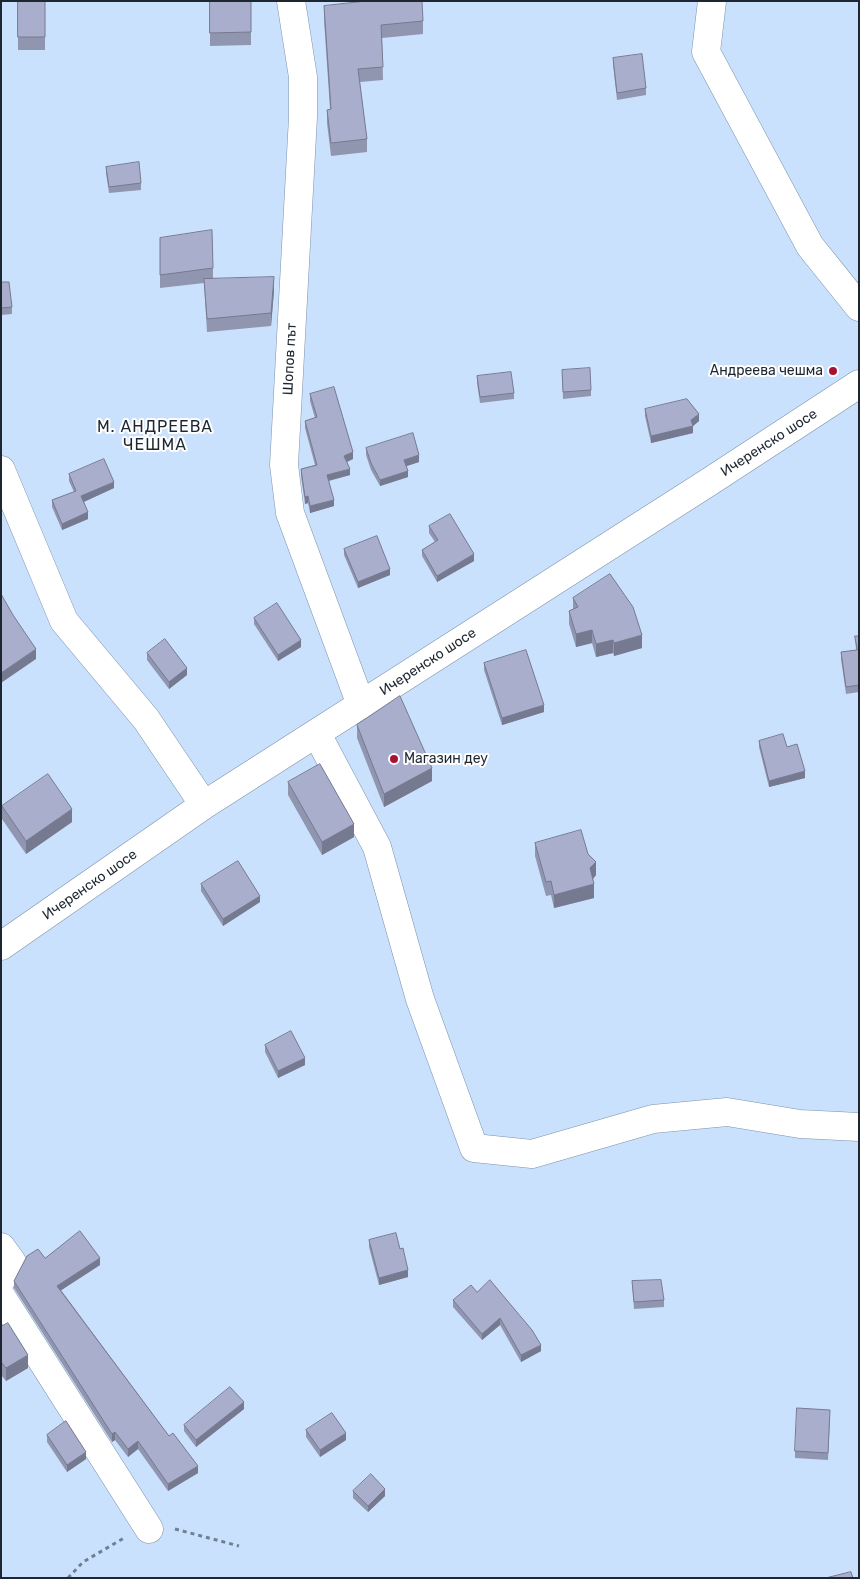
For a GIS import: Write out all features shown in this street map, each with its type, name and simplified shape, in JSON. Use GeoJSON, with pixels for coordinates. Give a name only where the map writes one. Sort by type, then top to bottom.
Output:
{"type":"FeatureCollection","features":[{"type":"Feature","properties":{"kind":"street","name":"Шопов път"},"geometry":{"type":"LineString","coordinates":[[291,1],[302,77],[303,117],[284,465],[290,513],[360,705]]}},
{"type":"Feature","properties":{"kind":"street"},"geometry":{"type":"LineString","coordinates":[[712,1],[706,52],[810,246],[859,307]]}},
{"type":"Feature","properties":{"kind":"street","name":"Ичеренско шосе"},"geometry":{"type":"LineString","coordinates":[[1,946],[204,805],[710,482],[859,384]]}},
{"type":"Feature","properties":{"kind":"street"},"geometry":{"type":"LineString","coordinates":[[1,470],[64,621],[146,719],[204,805]]}},
{"type":"Feature","properties":{"kind":"street"},"geometry":{"type":"LineString","coordinates":[[317,734],[377,847],[420,999],[474,1148],[532,1154],[653,1119],[727,1112],[800,1124],[859,1127]]}},
{"type":"Feature","properties":{"kind":"street"},"geometry":{"type":"LineString","coordinates":[[1,1247],[12,1262],[1,1280]]}},
{"type":"Feature","properties":{"kind":"street"},"geometry":{"type":"LineString","coordinates":[[1,1296],[149,1529]]}},
{"type":"Feature","properties":{"kind":"building"},"geometry":{"type":"Polygon","coordinates":[[[18,1],[45,1],[45,37],[18,37],[18,1]]]}},
{"type":"Feature","properties":{"kind":"building"},"geometry":{"type":"Polygon","coordinates":[[[210,1],[251,1],[251,32],[210,33],[210,1]]]}},
{"type":"Feature","properties":{"kind":"building"},"geometry":{"type":"Polygon","coordinates":[[[367,1],[422,1],[423,21],[381,25],[383,67],[358,69],[367,139],[331,143],[327,110],[331,109],[324,6],[367,1]]]}},
{"type":"Feature","properties":{"kind":"building"},"geometry":{"type":"Polygon","coordinates":[[[642,54],[646,88],[617,93],[613,58],[642,54]]]}},
{"type":"Feature","properties":{"kind":"building"},"geometry":{"type":"Polygon","coordinates":[[[139,162],[141,183],[109,187],[106,167],[139,162]]]}},
{"type":"Feature","properties":{"kind":"building"},"geometry":{"type":"Polygon","coordinates":[[[212,230],[213,268],[160,275],[160,238],[212,230]]]}},
{"type":"Feature","properties":{"kind":"building"},"geometry":{"type":"Polygon","coordinates":[[[274,277],[271,313],[207,319],[204,279],[274,277]]]}},
{"type":"Feature","properties":{"kind":"building"},"geometry":{"type":"Polygon","coordinates":[[[1,282],[9,282],[12,307],[1,308],[1,282]]]}},
{"type":"Feature","properties":{"kind":"building"},"geometry":{"type":"Polygon","coordinates":[[[590,368],[591,390],[563,392],[562,370],[590,368]]]}},
{"type":"Feature","properties":{"kind":"building"},"geometry":{"type":"Polygon","coordinates":[[[511,372],[514,393],[480,397],[477,376],[511,372]]]}},
{"type":"Feature","properties":{"kind":"building"},"geometry":{"type":"Polygon","coordinates":[[[334,387],[353,452],[344,456],[350,469],[327,475],[334,500],[310,506],[308,496],[305,497],[301,469],[317,465],[305,421],[317,417],[310,394],[334,387]]]}},
{"type":"Feature","properties":{"kind":"building"},"geometry":{"type":"Polygon","coordinates":[[[687,399],[699,414],[691,420],[693,426],[651,436],[645,409],[687,399]]]}},
{"type":"Feature","properties":{"kind":"building"},"geometry":{"type":"Polygon","coordinates":[[[413,433],[419,455],[404,460],[408,471],[380,480],[366,448],[413,433]]]}},
{"type":"Feature","properties":{"kind":"building"},"geometry":{"type":"Polygon","coordinates":[[[104,459],[114,482],[81,496],[88,512],[62,524],[52,500],[76,491],[69,474],[104,459]]]}},
{"type":"Feature","properties":{"kind":"building"},"geometry":{"type":"Polygon","coordinates":[[[450,514],[474,554],[437,576],[422,550],[438,540],[429,526],[450,514]]]}},
{"type":"Feature","properties":{"kind":"building"},"geometry":{"type":"Polygon","coordinates":[[[377,536],[390,569],[358,582],[344,549],[377,536]]]}},
{"type":"Feature","properties":{"kind":"building"},"geometry":{"type":"Polygon","coordinates":[[[610,574],[633,607],[642,635],[614,643],[613,640],[596,644],[592,630],[576,634],[569,611],[578,607],[573,598],[610,574]]]}},
{"type":"Feature","properties":{"kind":"building"},"geometry":{"type":"Polygon","coordinates":[[[1,594],[36,649],[1,673],[1,594]]]}},
{"type":"Feature","properties":{"kind":"building"},"geometry":{"type":"Polygon","coordinates":[[[277,603],[301,640],[278,655],[254,618],[277,603]]]}},
{"type":"Feature","properties":{"kind":"building"},"geometry":{"type":"Polygon","coordinates":[[[855,636],[859,636],[859,685],[846,687],[841,652],[857,650],[855,636]]]}},
{"type":"Feature","properties":{"kind":"building"},"geometry":{"type":"Polygon","coordinates":[[[165,639],[187,668],[169,682],[147,653],[165,639]]]}},
{"type":"Feature","properties":{"kind":"building"},"geometry":{"type":"Polygon","coordinates":[[[526,650],[544,705],[502,718],[484,663],[526,650]]]}},
{"type":"Feature","properties":{"kind":"building","name":"Магазин деу"},"geometry":{"type":"Polygon","coordinates":[[[400,696],[432,768],[384,794],[357,725],[400,696]]]}},
{"type":"Feature","properties":{"kind":"building"},"geometry":{"type":"Polygon","coordinates":[[[783,734],[787,747],[797,744],[805,771],[769,781],[759,741],[783,734]]]}},
{"type":"Feature","properties":{"kind":"building"},"geometry":{"type":"Polygon","coordinates":[[[320,764],[354,824],[322,842],[288,782],[320,764]]]}},
{"type":"Feature","properties":{"kind":"building"},"geometry":{"type":"Polygon","coordinates":[[[48,774],[72,809],[26,841],[2,806],[48,774]]]}},
{"type":"Feature","properties":{"kind":"building"},"geometry":{"type":"Polygon","coordinates":[[[581,830],[588,854],[596,862],[590,868],[594,884],[554,895],[551,881],[546,882],[535,843],[581,830]]]}},
{"type":"Feature","properties":{"kind":"building"},"geometry":{"type":"Polygon","coordinates":[[[238,861],[260,896],[223,919],[201,884],[238,861]]]}},
{"type":"Feature","properties":{"kind":"building"},"geometry":{"type":"Polygon","coordinates":[[[291,1031],[305,1058],[278,1071],[265,1045],[291,1031]]]}},
{"type":"Feature","properties":{"kind":"building"},"geometry":{"type":"Polygon","coordinates":[[[80,1231],[100,1258],[57,1286],[169,1436],[173,1433],[198,1466],[168,1484],[138,1441],[128,1449],[115,1432],[112,1434],[14,1281],[27,1256],[38,1249],[45,1258],[80,1231]]]}},
{"type":"Feature","properties":{"kind":"building"},"geometry":{"type":"Polygon","coordinates":[[[396,1233],[400,1249],[403,1248],[408,1270],[379,1278],[369,1240],[396,1233]]]}},
{"type":"Feature","properties":{"kind":"building"},"geometry":{"type":"Polygon","coordinates":[[[490,1280],[532,1330],[541,1345],[521,1355],[500,1318],[482,1334],[453,1300],[471,1285],[477,1292],[490,1280]]]}},
{"type":"Feature","properties":{"kind":"building"},"geometry":{"type":"Polygon","coordinates":[[[661,1280],[664,1300],[634,1302],[632,1281],[661,1280]]]}},
{"type":"Feature","properties":{"kind":"building"},"geometry":{"type":"Polygon","coordinates":[[[8,1323],[28,1355],[6,1368],[1,1362],[1,1327],[8,1323]]]}},
{"type":"Feature","properties":{"kind":"building"},"geometry":{"type":"Polygon","coordinates":[[[230,1387],[244,1402],[196,1440],[184,1425],[230,1387]]]}},
{"type":"Feature","properties":{"kind":"building"},"geometry":{"type":"Polygon","coordinates":[[[797,1408],[830,1410],[828,1453],[795,1451],[797,1408]]]}},
{"type":"Feature","properties":{"kind":"building"},"geometry":{"type":"Polygon","coordinates":[[[332,1413],[346,1433],[320,1450],[306,1430],[332,1413]]]}},
{"type":"Feature","properties":{"kind":"building"},"geometry":{"type":"Polygon","coordinates":[[[66,1421],[86,1452],[67,1465],[47,1435],[66,1421]]]}},
{"type":"Feature","properties":{"kind":"building"},"geometry":{"type":"Polygon","coordinates":[[[371,1474],[385,1489],[368,1506],[353,1491],[371,1474]]]}},
{"type":"Feature","properties":{"kind":"building"},"geometry":{"type":"Polygon","coordinates":[[[851,1572],[853,1578],[826,1578],[851,1572]]]}},
{"type":"Feature","properties":{"kind":"place","name":"Андреева чешма"},"geometry":{"type":"Point","coordinates":[833,371]}},
{"type":"Feature","properties":{"kind":"place","name":"Магазин деу"},"geometry":{"type":"Point","coordinates":[394,759]}},
{"type":"Feature","properties":{"kind":"district","name":"М. АНДРЕЕВА ЧЕШМА"},"geometry":{"type":"Point","coordinates":[155,436]}}]}
